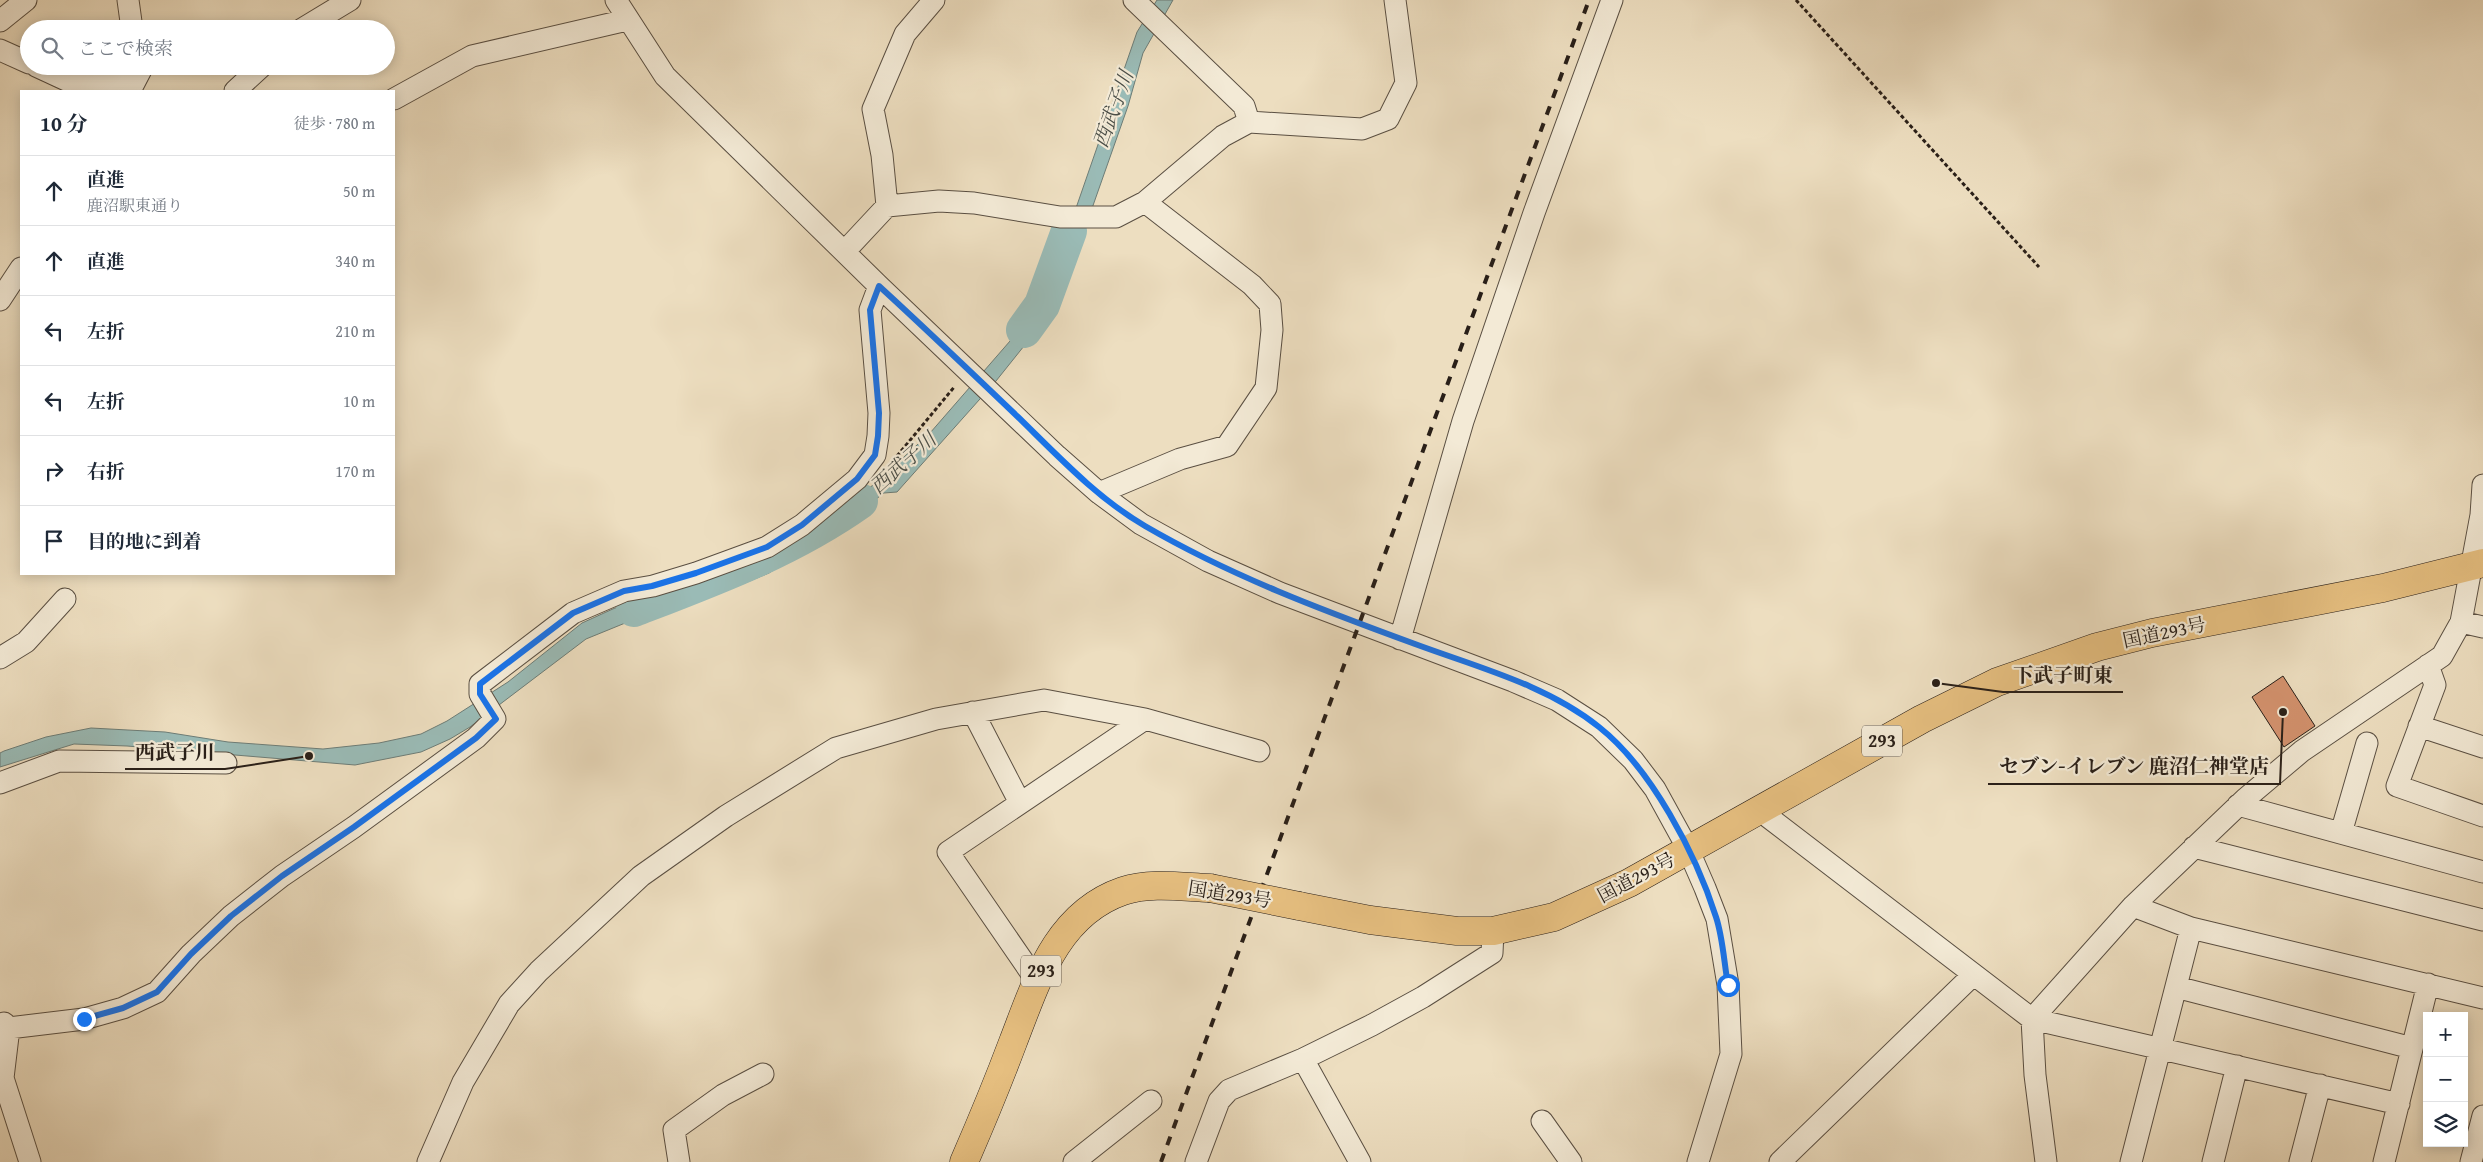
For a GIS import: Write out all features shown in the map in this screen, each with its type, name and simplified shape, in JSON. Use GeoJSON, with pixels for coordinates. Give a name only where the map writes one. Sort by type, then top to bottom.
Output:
{"type":"FeatureCollection","features":[{"type":"Feature","properties":{"kind":"highway","name":"国道293号"},"geometry":{"type":"LineString","coordinates":[[964,1162],[1036,980],[1050,952],[1073,923],[1096,904],[1124,891],[1163,885],[1210,888],[1414,926],[1457,930],[1494,931],[1554,917],[1590,902],[1958,699],[1997,682],[2096,647],[2152,633],[2383,588],[2477,565]]}},
{"type":"Feature","properties":{"kind":"street"},"geometry":{"type":"LineString","coordinates":[[0,21],[26,0]]}},
{"type":"Feature","properties":{"kind":"street"},"geometry":{"type":"LineString","coordinates":[[128,0],[131,20]]}},
{"type":"Feature","properties":{"kind":"street"},"geometry":{"type":"LineString","coordinates":[[317,20],[350,0]]}},
{"type":"Feature","properties":{"kind":"street"},"geometry":{"type":"LineString","coordinates":[[616,0],[627,20],[665,76],[879,286],[1057,456],[1100,493],[1141,524],[1208,561],[1280,593],[1548,696],[1599,727],[1632,760],[1655,789],[1688,849],[1717,919],[1728,985],[1731,1054],[1698,1162]]}},
{"type":"Feature","properties":{"kind":"street"},"geometry":{"type":"LineString","coordinates":[[887,206],[882,155],[873,109],[905,34],[934,0]]}},
{"type":"Feature","properties":{"kind":"street"},"geometry":{"type":"LineString","coordinates":[[1134,0],[1244,106],[1249,122]]}},
{"type":"Feature","properties":{"kind":"street"},"geometry":{"type":"LineString","coordinates":[[845,251],[887,206],[939,201],[974,203],[1060,217],[1116,217],[1145,202],[1223,136],[1249,122],[1362,129],[1388,119],[1406,84],[1395,0]]}},
{"type":"Feature","properties":{"kind":"street"},"geometry":{"type":"LineString","coordinates":[[1400,639],[1463,421],[1534,213],[1612,0]]}},
{"type":"Feature","properties":{"kind":"street"},"geometry":{"type":"LineString","coordinates":[[395,98],[472,56],[627,20]]}},
{"type":"Feature","properties":{"kind":"street"},"geometry":{"type":"LineString","coordinates":[[0,50],[20,59]]}},
{"type":"Feature","properties":{"kind":"street"},"geometry":{"type":"LineString","coordinates":[[55,75],[77,85],[117,85],[121,75]]}},
{"type":"Feature","properties":{"kind":"street"},"geometry":{"type":"LineString","coordinates":[[131,90],[138,75]]}},
{"type":"Feature","properties":{"kind":"street"},"geometry":{"type":"LineString","coordinates":[[236,90],[252,75]]}},
{"type":"Feature","properties":{"kind":"street"},"geometry":{"type":"LineString","coordinates":[[1100,493],[1180,459],[1227,446],[1266,388],[1272,330],[1270,304],[1252,285],[1145,202]]}},
{"type":"Feature","properties":{"kind":"street"},"geometry":{"type":"LineString","coordinates":[[0,300],[20,270]]}},
{"type":"Feature","properties":{"kind":"street"},"geometry":{"type":"LineString","coordinates":[[30,1162],[3,1078],[3,1028],[84,1019],[123,1008],[157,992],[191,954],[231,916],[282,876],[354,827],[476,738],[496,719],[480,694],[480,684],[573,613],[624,591],[652,586],[696,573],[767,547],[831,504],[857,479],[875,455],[879,413],[870,310],[879,286]]}},
{"type":"Feature","properties":{"kind":"street"},"geometry":{"type":"LineString","coordinates":[[2046,1162],[2034,1075],[2032,1019],[2134,906],[2238,805],[2302,751],[2442,656],[2461,622],[2477,565],[2483,485]]}},
{"type":"Feature","properties":{"kind":"street"},"geometry":{"type":"LineString","coordinates":[[0,658],[26,642],[65,599]]}},
{"type":"Feature","properties":{"kind":"street"},"geometry":{"type":"LineString","coordinates":[[2461,622],[2483,627]]}},
{"type":"Feature","properties":{"kind":"street"},"geometry":{"type":"LineString","coordinates":[[2428,665],[2435,685],[2397,786],[2483,816]]}},
{"type":"Feature","properties":{"kind":"street"},"geometry":{"type":"LineString","coordinates":[[428,1162],[463,1082],[509,1004],[539,971],[641,876],[726,816],[836,748],[936,719],[1044,700],[1145,719],[1259,751]]}},
{"type":"Feature","properties":{"kind":"street"},"geometry":{"type":"LineString","coordinates":[[973,712],[1020,803]]}},
{"type":"Feature","properties":{"kind":"street"},"geometry":{"type":"LineString","coordinates":[[1036,980],[948,852],[1145,719]]}},
{"type":"Feature","properties":{"kind":"street"},"geometry":{"type":"LineString","coordinates":[[2419,726],[2483,747]]}},
{"type":"Feature","properties":{"kind":"street"},"geometry":{"type":"LineString","coordinates":[[2340,833],[2368,743]]}},
{"type":"Feature","properties":{"kind":"street"},"geometry":{"type":"LineString","coordinates":[[0,783],[59,761],[226,763]]}},
{"type":"Feature","properties":{"kind":"street"},"geometry":{"type":"LineString","coordinates":[[2238,805],[2483,872]]}},
{"type":"Feature","properties":{"kind":"street"},"geometry":{"type":"LineString","coordinates":[[1759,810],[1972,976],[2032,1019],[2160,1047],[2399,1104]]}},
{"type":"Feature","properties":{"kind":"street"},"geometry":{"type":"LineString","coordinates":[[2194,847],[2483,920]]}},
{"type":"Feature","properties":{"kind":"street"},"geometry":{"type":"LineString","coordinates":[[2134,906],[2191,928],[2483,998]]}},
{"type":"Feature","properties":{"kind":"street"},"geometry":{"type":"LineString","coordinates":[[2131,1162],[2191,928]]}},
{"type":"Feature","properties":{"kind":"street"},"geometry":{"type":"LineString","coordinates":[[1196,1162],[1219,1101],[1229,1090],[1303,1059],[1423,997],[1492,953],[1494,931]]}},
{"type":"Feature","properties":{"kind":"street"},"geometry":{"type":"LineString","coordinates":[[1780,1162],[1972,976]]}},
{"type":"Feature","properties":{"kind":"street"},"geometry":{"type":"LineString","coordinates":[[2384,1162],[2428,984]]}},
{"type":"Feature","properties":{"kind":"street"},"geometry":{"type":"LineString","coordinates":[[2176,987],[2412,1048]]}},
{"type":"Feature","properties":{"kind":"street"},"geometry":{"type":"LineString","coordinates":[[1303,1059],[1360,1162]]}},
{"type":"Feature","properties":{"kind":"street"},"geometry":{"type":"LineString","coordinates":[[2213,1162],[2237,1066]]}},
{"type":"Feature","properties":{"kind":"street"},"geometry":{"type":"LineString","coordinates":[[679,1162],[674,1130],[724,1095],[763,1074]]}},
{"type":"Feature","properties":{"kind":"street"},"geometry":{"type":"LineString","coordinates":[[2300,1162],[2320,1085]]}},
{"type":"Feature","properties":{"kind":"street"},"geometry":{"type":"LineString","coordinates":[[1074,1162],[1151,1101]]}},
{"type":"Feature","properties":{"kind":"street"},"geometry":{"type":"LineString","coordinates":[[2472,1162],[2483,1116]]}},
{"type":"Feature","properties":{"kind":"street"},"geometry":{"type":"LineString","coordinates":[[1542,1121],[1571,1162]]}},
{"type":"Feature","properties":{"kind":"path"},"geometry":{"type":"LineString","coordinates":[[1796,0],[2039,267]]}},
{"type":"Feature","properties":{"kind":"water"},"geometry":{"type":"Polygon","coordinates":[[[1157,0],[1173,0],[1143,53],[1128,106],[1077,251],[1036,331],[996,381],[897,492],[884,493],[833,532],[769,573],[723,592],[684,599],[586,639],[470,727],[450,739],[421,752],[355,765],[127,746],[74,744],[0,767],[0,753],[4,751],[46,737],[91,728],[165,732],[228,742],[323,749],[379,743],[421,734],[447,721],[508,682],[582,623],[615,608],[701,585],[745,570],[810,535],[878,481],[930,433],[1017,333],[1049,286],[1137,32],[1157,0]]]}},
{"type":"Feature","properties":{"kind":"building"},"geometry":{"type":"Polygon","coordinates":[[[2283,676],[2315,726],[2284,747],[2252,697],[2283,676]]]}},
{"type":"Feature","properties":{"kind":"waterway","name":"西武子川"},"geometry":{"type":"LineString","coordinates":[[1024,330],[1042,305],[1069,231]]}},
{"type":"Feature","properties":{"kind":"waterway","name":"西武子川"},"geometry":{"type":"LineString","coordinates":[[634,609],[722,575],[779,549],[860,501]]}},
{"type":"Feature","properties":{"kind":"railway"},"geometry":{"type":"LineString","coordinates":[[1161,1162],[1589,0]]}},
{"type":"Feature","properties":{"kind":"place","name":"下武子町東"},"geometry":{"type":"Point","coordinates":[1936,683]}},
{"type":"Feature","properties":{"kind":"place","name":"セブン-イレブン 鹿沼仁神堂店"},"geometry":{"type":"Point","coordinates":[2283,712]}},
{"type":"Feature","properties":{"kind":"place","name":"西武子川"},"geometry":{"type":"Point","coordinates":[309,756]}},
{"type":"Feature","properties":{"kind":"route"},"geometry":{"type":"LineString","coordinates":[[84,1019],[123,1008],[157,992],[191,954],[231,916],[282,876],[354,827],[476,738],[496,719],[480,694],[480,684],[573,613],[624,591],[652,586],[696,573],[767,547],[831,504],[857,479],[875,455],[879,413],[872,352],[870,310],[879,286],[1057,456],[1100,493],[1141,524],[1208,561],[1280,593],[1513,680],[1557,700],[1599,727],[1632,760],[1655,789],[1688,849],[1717,919],[1728,985]]}}]}
